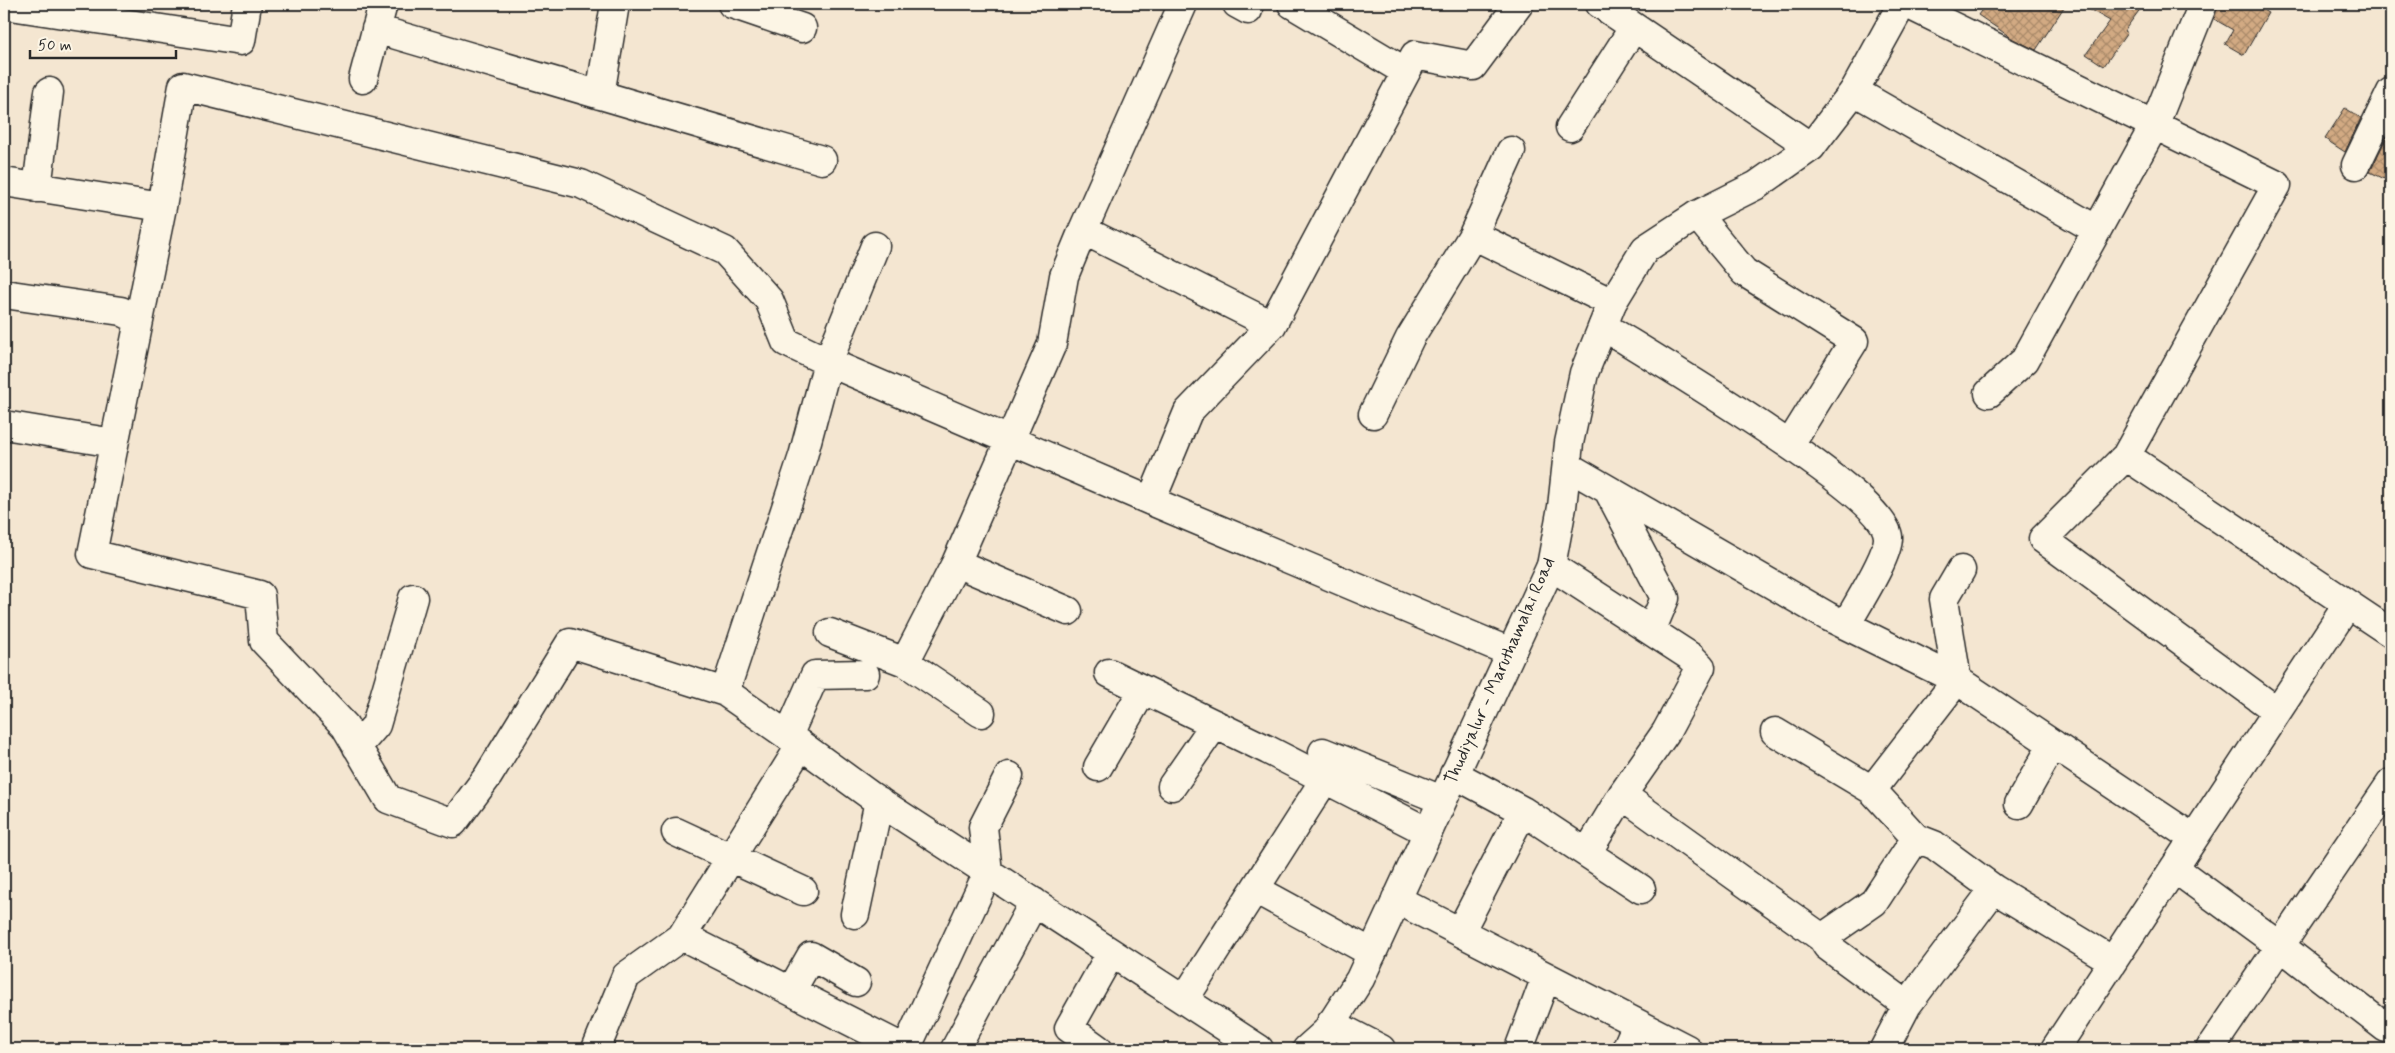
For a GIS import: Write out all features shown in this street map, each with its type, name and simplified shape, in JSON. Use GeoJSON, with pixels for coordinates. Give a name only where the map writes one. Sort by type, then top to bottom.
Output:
{"type":"FeatureCollection","features":[{"type":"Feature","properties":{"kind":"street"},"geometry":{"type":"LineString","coordinates":[[4,5],[241,41],[247,4]]}},
{"type":"Feature","properties":{"kind":"street"},"geometry":{"type":"LineString","coordinates":[[600,95],[615,4]]}},
{"type":"Feature","properties":{"kind":"street"},"geometry":{"type":"LineString","coordinates":[[732,4],[802,28]]}},
{"type":"Feature","properties":{"kind":"street"},"geometry":{"type":"LineString","coordinates":[[905,662],[956,563],[1052,344],[1064,276],[1183,4]]}},
{"type":"Feature","properties":{"kind":"street"},"geometry":{"type":"LineString","coordinates":[[1292,4],[1406,72]]}},
{"type":"Feature","properties":{"kind":"street"},"geometry":{"type":"LineString","coordinates":[[1151,501],[1188,412],[1272,325],[1415,56],[1473,66],[1518,4]]}},
{"type":"Feature","properties":{"kind":"street"},"geometry":{"type":"LineString","coordinates":[[1600,4],[1811,147]]}},
{"type":"Feature","properties":{"kind":"street","name":"Thudiyalur - Maruthamalai Road"},"geometry":{"type":"LineString","coordinates":[[1307,1049],[1326,1032],[1360,979],[1551,566],[1562,507],[1569,443],[1584,373],[1608,315],[1644,250],[1697,215],[1756,185],[1811,147],[1854,91],[1902,4]]}},
{"type":"Feature","properties":{"kind":"street"},"geometry":{"type":"LineString","coordinates":[[1907,4],[2277,185],[2126,456],[2043,539],[2277,711]]}},
{"type":"Feature","properties":{"kind":"street"},"geometry":{"type":"LineString","coordinates":[[1989,393],[2026,360],[2154,126],[2203,4]]}},
{"type":"Feature","properties":{"kind":"street"},"geometry":{"type":"LineString","coordinates":[[363,79],[379,17],[600,95],[822,160]]}},
{"type":"Feature","properties":{"kind":"street"},"geometry":{"type":"LineString","coordinates":[[1570,127],[1634,27]]}},
{"type":"Feature","properties":{"kind":"street"},"geometry":{"type":"LineString","coordinates":[[1259,1049],[879,801],[725,692],[570,643],[488,776],[453,823],[388,799],[344,726],[264,641],[260,596],[92,554],[162,208],[183,86],[582,184],[725,251],[769,300],[786,342],[828,362],[1151,501],[1510,652]]}},
{"type":"Feature","properties":{"kind":"street"},"geometry":{"type":"LineString","coordinates":[[1854,91],[2097,230]]}},
{"type":"Feature","properties":{"kind":"street"},"geometry":{"type":"LineString","coordinates":[[36,188],[49,92]]}},
{"type":"Feature","properties":{"kind":"street"},"geometry":{"type":"LineString","coordinates":[[2356,165],[2391,92]]}},
{"type":"Feature","properties":{"kind":"street"},"geometry":{"type":"LineString","coordinates":[[1373,414],[1410,338],[1473,235],[1511,151]]}},
{"type":"Feature","properties":{"kind":"street"},"geometry":{"type":"LineString","coordinates":[[4,182],[162,208]]}},
{"type":"Feature","properties":{"kind":"street"},"geometry":{"type":"LineString","coordinates":[[1697,215],[1744,272],[1854,341],[1790,444]]}},
{"type":"Feature","properties":{"kind":"street"},"geometry":{"type":"LineString","coordinates":[[1083,230],[1272,325]]}},
{"type":"Feature","properties":{"kind":"street"},"geometry":{"type":"LineString","coordinates":[[1473,235],[1608,315],[1790,444],[1868,506],[1888,536],[1884,554],[1846,626]]}},
{"type":"Feature","properties":{"kind":"street"},"geometry":{"type":"LineString","coordinates":[[725,692],[803,456],[828,362],[875,246]]}},
{"type":"Feature","properties":{"kind":"street"},"geometry":{"type":"LineString","coordinates":[[4,294],[120,311],[139,320]]}},
{"type":"Feature","properties":{"kind":"street"},"geometry":{"type":"LineString","coordinates":[[4,425],[114,443]]}},
{"type":"Feature","properties":{"kind":"street"},"geometry":{"type":"LineString","coordinates":[[2126,456],[2391,632]]}},
{"type":"Feature","properties":{"kind":"street"},"geometry":{"type":"LineString","coordinates":[[1567,466],[1846,626],[1957,680],[2193,838]]}},
{"type":"Feature","properties":{"kind":"street"},"geometry":{"type":"LineString","coordinates":[[1608,490],[1665,598],[1651,632]]}},
{"type":"Feature","properties":{"kind":"street"},"geometry":{"type":"LineString","coordinates":[[956,563],[1068,611]]}},
{"type":"Feature","properties":{"kind":"street"},"geometry":{"type":"LineString","coordinates":[[1551,566],[1691,657],[1701,667],[1666,732],[1622,795],[1587,853]]}},
{"type":"Feature","properties":{"kind":"street"},"geometry":{"type":"LineString","coordinates":[[1872,790],[1957,680],[1944,598],[1961,570]]}},
{"type":"Feature","properties":{"kind":"street"},"geometry":{"type":"LineString","coordinates":[[357,747],[376,725],[413,598]]}},
{"type":"Feature","properties":{"kind":"street"},"geometry":{"type":"LineString","coordinates":[[2054,1049],[2348,604]]}},
{"type":"Feature","properties":{"kind":"street"},"geometry":{"type":"LineString","coordinates":[[830,632],[905,662],[981,713]]}},
{"type":"Feature","properties":{"kind":"street"},"geometry":{"type":"LineString","coordinates":[[1109,673],[1215,724],[1324,765],[1442,800]]}},
{"type":"Feature","properties":{"kind":"street"},"geometry":{"type":"LineString","coordinates":[[596,1049],[626,976],[682,936],[731,857],[794,741],[816,675],[865,674]]}},
{"type":"Feature","properties":{"kind":"street"},"geometry":{"type":"LineString","coordinates":[[1098,767],[1142,690]]}},
{"type":"Feature","properties":{"kind":"street"},"geometry":{"type":"LineString","coordinates":[[1172,786],[1215,724]]}},
{"type":"Feature","properties":{"kind":"street"},"geometry":{"type":"LineString","coordinates":[[1775,732],[1872,790],[1916,838],[1934,846],[1994,889],[2113,961]]}},
{"type":"Feature","properties":{"kind":"street"},"geometry":{"type":"LineString","coordinates":[[2019,804],[2053,744]]}},
{"type":"Feature","properties":{"kind":"street"},"geometry":{"type":"LineString","coordinates":[[1324,765],[1428,832]]}},
{"type":"Feature","properties":{"kind":"street"},"geometry":{"type":"LineString","coordinates":[[1184,1000],[1255,889],[1324,765]]}},
{"type":"Feature","properties":{"kind":"street"},"geometry":{"type":"LineString","coordinates":[[1454,774],[1523,811],[1641,889]]}},
{"type":"Feature","properties":{"kind":"street"},"geometry":{"type":"LineString","coordinates":[[682,936],[905,1049],[988,872],[983,827],[1009,776]]}},
{"type":"Feature","properties":{"kind":"street"},"geometry":{"type":"LineString","coordinates":[[2210,1049],[2391,783]]}},
{"type":"Feature","properties":{"kind":"street"},"geometry":{"type":"LineString","coordinates":[[1622,795],[1822,938],[1826,946],[1907,1005]]}},
{"type":"Feature","properties":{"kind":"street"},"geometry":{"type":"LineString","coordinates":[[855,914],[879,801]]}},
{"type":"Feature","properties":{"kind":"street"},"geometry":{"type":"LineString","coordinates":[[1460,932],[1523,811]]}},
{"type":"Feature","properties":{"kind":"street"},"geometry":{"type":"LineString","coordinates":[[676,832],[803,891]]}},
{"type":"Feature","properties":{"kind":"street"},"geometry":{"type":"LineString","coordinates":[[1822,938],[1874,902],[1916,838]]}},
{"type":"Feature","properties":{"kind":"street"},"geometry":{"type":"LineString","coordinates":[[2174,868],[2279,945],[2386,1028],[2391,1020]]}},
{"type":"Feature","properties":{"kind":"street"},"geometry":{"type":"LineString","coordinates":[[1255,889],[1372,953]]}},
{"type":"Feature","properties":{"kind":"street"},"geometry":{"type":"LineString","coordinates":[[1884,1049],[1907,1005],[1994,889]]}},
{"type":"Feature","properties":{"kind":"street"},"geometry":{"type":"LineString","coordinates":[[1396,899],[1687,1049]]}},
{"type":"Feature","properties":{"kind":"street"},"geometry":{"type":"LineString","coordinates":[[955,1049],[1034,902]]}},
{"type":"Feature","properties":{"kind":"street"},"geometry":{"type":"LineString","coordinates":[[1098,1049],[1069,1028],[1112,953]]}},
{"type":"Feature","properties":{"kind":"street"},"geometry":{"type":"LineString","coordinates":[[791,991],[811,956],[856,982]]}},
{"type":"Feature","properties":{"kind":"street"},"geometry":{"type":"LineString","coordinates":[[1519,1049],[1546,977]]}},
{"type":"Feature","properties":{"kind":"street"},"geometry":{"type":"LineString","coordinates":[[1331,1023],[1381,1049]]}},
{"type":"Feature","properties":{"kind":"street"},"geometry":{"type":"LineString","coordinates":[[1626,1049],[1637,1024]]}},
{"type":"Feature","properties":{"kind":"building"},"geometry":{"type":"Polygon","coordinates":[[[1986,4],[2066,4],[2036,50],[2013,39],[1978,15],[1986,4]]]}},
{"type":"Feature","properties":{"kind":"building"},"geometry":{"type":"Polygon","coordinates":[[[2080,4],[2144,4],[2124,31],[2127,33],[2104,66],[2086,54],[2110,21],[2080,4]]]}},
{"type":"Feature","properties":{"kind":"building"},"geometry":{"type":"Polygon","coordinates":[[[2218,4],[2252,4],[2268,13],[2244,55],[2225,44],[2233,30],[2214,19],[2218,4]]]}},
{"type":"Feature","properties":{"kind":"building"},"geometry":{"type":"Polygon","coordinates":[[[2345,108],[2361,118],[2345,152],[2325,139],[2345,108]]]}},
{"type":"Feature","properties":{"kind":"building"},"geometry":{"type":"Polygon","coordinates":[[[2387,136],[2391,139],[2391,182],[2370,172],[2387,136]]]}}]}
